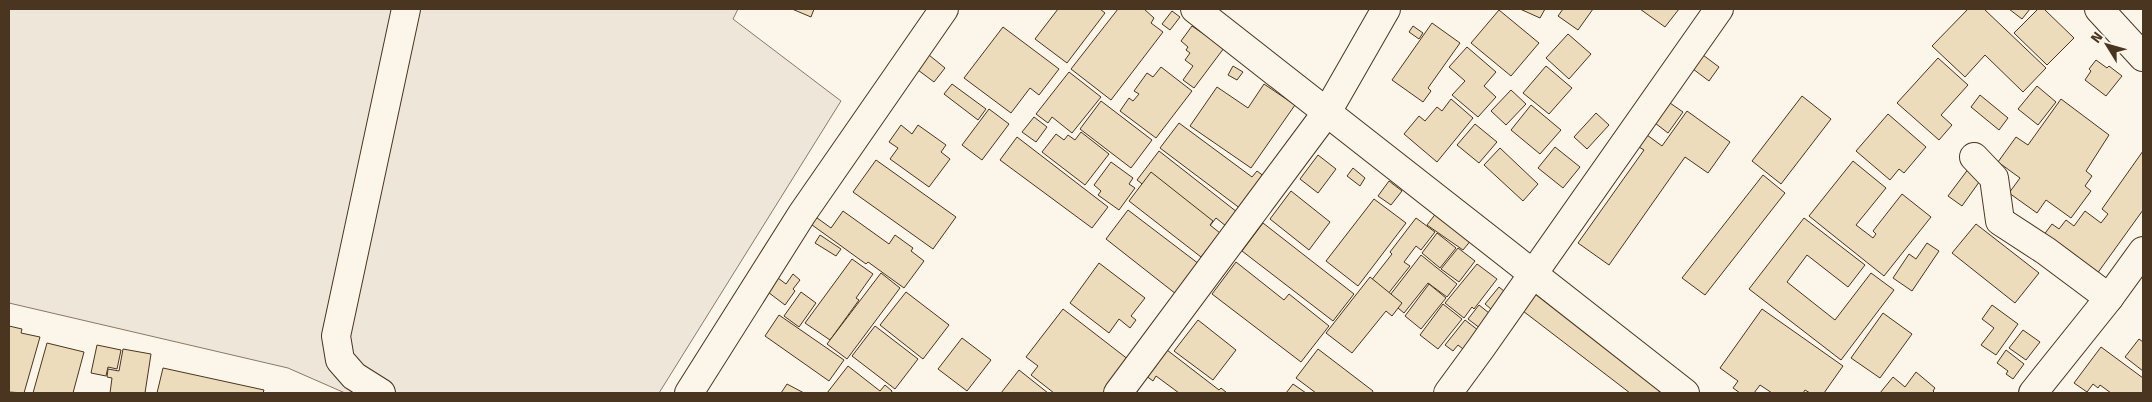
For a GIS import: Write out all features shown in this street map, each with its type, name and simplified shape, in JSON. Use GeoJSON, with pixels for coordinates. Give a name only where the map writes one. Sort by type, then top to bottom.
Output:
{"type":"FeatureCollection","features":[{"type":"Feature","properties":{"kind":"street"},"geometry":{"type":"LineString","coordinates":[[381,393],[354,376],[340,360],[336,336],[406,9]]}},
{"type":"Feature","properties":{"kind":"street"},"geometry":{"type":"LineString","coordinates":[[689,393],[802,214],[944,9]]}},
{"type":"Feature","properties":{"kind":"street"},"geometry":{"type":"LineString","coordinates":[[1195,9],[1685,393]]}},
{"type":"Feature","properties":{"kind":"street"},"geometry":{"type":"LineString","coordinates":[[1118,393],[1327,112],[1386,9]]}},
{"type":"Feature","properties":{"kind":"street"},"geometry":{"type":"LineString","coordinates":[[1448,393],[1719,9]]}},
{"type":"Feature","properties":{"kind":"street"},"geometry":{"type":"LineString","coordinates":[[2099,9],[2143,57]]}},
{"type":"Feature","properties":{"kind":"street"},"geometry":{"type":"LineString","coordinates":[[1974,156],[1994,178],[2000,221],[2046,251],[2110,298]]}},
{"type":"Feature","properties":{"kind":"street"},"geometry":{"type":"LineString","coordinates":[[2033,393],[2110,298],[2143,251]]}},
{"type":"Feature","properties":{"kind":"shaded area"},"geometry":{"type":"Polygon","coordinates":[[[9,9],[738,9],[733,19],[841,101],[659,393],[345,393],[288,368],[9,303],[9,9]]]}},
{"type":"Feature","properties":{"kind":"building"},"geometry":{"type":"Polygon","coordinates":[[[792,9],[814,9],[811,17],[792,9]]]}},
{"type":"Feature","properties":{"kind":"building"},"geometry":{"type":"Polygon","coordinates":[[[1058,9],[1100,9],[1105,13],[1067,63],[1035,39],[1058,9]]]}},
{"type":"Feature","properties":{"kind":"building"},"geometry":{"type":"Polygon","coordinates":[[[1118,9],[1144,9],[1154,18],[1151,23],[1163,32],[1111,100],[1071,69],[1118,9]]]}},
{"type":"Feature","properties":{"kind":"building"},"geometry":{"type":"Polygon","coordinates":[[[1520,9],[1545,9],[1540,18],[1520,9]]]}},
{"type":"Feature","properties":{"kind":"building"},"geometry":{"type":"Polygon","coordinates":[[[1563,9],[1593,9],[1578,30],[1558,16],[1563,9]]]}},
{"type":"Feature","properties":{"kind":"building"},"geometry":{"type":"Polygon","coordinates":[[[1640,9],[1679,9],[1665,27],[1640,9]]]}},
{"type":"Feature","properties":{"kind":"building"},"geometry":{"type":"Polygon","coordinates":[[[1968,9],[1984,9],[2046,68],[2023,92],[1985,55],[1965,77],[1932,46],[1968,9]]]}},
{"type":"Feature","properties":{"kind":"building"},"geometry":{"type":"Polygon","coordinates":[[[2009,9],[2030,9],[2022,19],[2009,9]]]}},
{"type":"Feature","properties":{"kind":"building"},"geometry":{"type":"Polygon","coordinates":[[[2038,9],[2044,9],[2074,38],[2047,65],[2014,33],[2038,9]]]}},
{"type":"Feature","properties":{"kind":"building"},"geometry":{"type":"Polygon","coordinates":[[[1499,10],[1539,43],[1511,76],[1471,43],[1499,10]]]}},
{"type":"Feature","properties":{"kind":"building"},"geometry":{"type":"Polygon","coordinates":[[[1172,11],[1180,17],[1170,30],[1162,24],[1172,11]]]}},
{"type":"Feature","properties":{"kind":"building"},"geometry":{"type":"Polygon","coordinates":[[[1432,23],[1460,43],[1428,88],[1431,91],[1423,102],[1392,80],[1432,23]]]}},
{"type":"Feature","properties":{"kind":"building"},"geometry":{"type":"Polygon","coordinates":[[[1192,26],[1224,48],[1194,88],[1183,80],[1193,66],[1185,60],[1190,53],[1186,50],[1188,47],[1181,41],[1192,26]]]}},
{"type":"Feature","properties":{"kind":"building"},"geometry":{"type":"Polygon","coordinates":[[[1413,26],[1423,33],[1419,39],[1409,32],[1413,26]]]}},
{"type":"Feature","properties":{"kind":"building"},"geometry":{"type":"Polygon","coordinates":[[[1003,27],[1059,69],[1039,95],[1030,88],[1011,113],[964,78],[1003,27]]]}},
{"type":"Feature","properties":{"kind":"building"},"geometry":{"type":"Polygon","coordinates":[[[1568,34],[1591,54],[1569,79],[1546,58],[1568,34]]]}},
{"type":"Feature","properties":{"kind":"building"},"geometry":{"type":"Polygon","coordinates":[[[1467,47],[1496,72],[1484,86],[1496,97],[1478,117],[1452,95],[1465,81],[1449,67],[1467,47]]]}},
{"type":"Feature","properties":{"kind":"building"},"geometry":{"type":"Polygon","coordinates":[[[929,55],[945,68],[934,82],[918,70],[929,55]]]}},
{"type":"Feature","properties":{"kind":"building"},"geometry":{"type":"Polygon","coordinates":[[[1703,55],[1719,67],[1709,81],[1693,69],[1703,55]]]}},
{"type":"Feature","properties":{"kind":"building"},"geometry":{"type":"Polygon","coordinates":[[[1938,58],[1968,85],[1941,115],[1952,125],[1939,140],[1897,103],[1938,58]]]}},
{"type":"Feature","properties":{"kind":"building"},"geometry":{"type":"Polygon","coordinates":[[[2096,60],[2107,68],[2109,66],[2122,76],[2106,96],[2085,80],[2091,71],[2089,69],[2096,60]]]}},
{"type":"Feature","properties":{"kind":"building"},"geometry":{"type":"Polygon","coordinates":[[[1233,66],[1243,72],[1237,80],[1228,75],[1233,66]]]}},
{"type":"Feature","properties":{"kind":"building"},"geometry":{"type":"Polygon","coordinates":[[[1546,66],[1572,88],[1549,114],[1523,93],[1546,66]]]}},
{"type":"Feature","properties":{"kind":"building"},"geometry":{"type":"Polygon","coordinates":[[[1161,67],[1192,91],[1156,138],[1120,111],[1129,98],[1133,101],[1139,94],[1134,91],[1147,73],[1153,77],[1161,67]]]}},
{"type":"Feature","properties":{"kind":"building"},"geometry":{"type":"Polygon","coordinates":[[[1069,72],[1101,97],[1072,133],[1052,117],[1048,123],[1036,114],[1069,72]]]}},
{"type":"Feature","properties":{"kind":"building"},"geometry":{"type":"Polygon","coordinates":[[[952,84],[986,109],[978,120],[944,94],[952,84]]]}},
{"type":"Feature","properties":{"kind":"building"},"geometry":{"type":"Polygon","coordinates":[[[1264,84],[1295,105],[1251,168],[1190,126],[1217,87],[1248,108],[1264,84]]]}},
{"type":"Feature","properties":{"kind":"building"},"geometry":{"type":"Polygon","coordinates":[[[2037,86],[2056,102],[2038,125],[2018,109],[2037,86]]]}},
{"type":"Feature","properties":{"kind":"building"},"geometry":{"type":"Polygon","coordinates":[[[1511,90],[1526,104],[1506,125],[1491,111],[1511,90]]]}},
{"type":"Feature","properties":{"kind":"building"},"geometry":{"type":"Polygon","coordinates":[[[1980,95],[2008,118],[1999,130],[1971,107],[1980,95]]]}},
{"type":"Feature","properties":{"kind":"building"},"geometry":{"type":"Polygon","coordinates":[[[1802,96],[1831,119],[1781,184],[1752,161],[1802,96]]]}},
{"type":"Feature","properties":{"kind":"building"},"geometry":{"type":"Polygon","coordinates":[[[1451,99],[1473,118],[1437,162],[1404,134],[1419,116],[1425,121],[1437,107],[1442,111],[1451,99]]]}},
{"type":"Feature","properties":{"kind":"building"},"geometry":{"type":"Polygon","coordinates":[[[2061,99],[2109,135],[2086,171],[2092,176],[2085,186],[2091,191],[2071,218],[2046,200],[2037,213],[2009,193],[2020,178],[1998,162],[2016,137],[2028,145],[2061,99]]]}},
{"type":"Feature","properties":{"kind":"building"},"geometry":{"type":"Polygon","coordinates":[[[1101,101],[1152,140],[1131,168],[1080,129],[1101,101]]]}},
{"type":"Feature","properties":{"kind":"building"},"geometry":{"type":"Polygon","coordinates":[[[1670,103],[1683,112],[1668,133],[1655,123],[1670,103]]]}},
{"type":"Feature","properties":{"kind":"building"},"geometry":{"type":"Polygon","coordinates":[[[1531,105],[1561,130],[1540,154],[1511,130],[1531,105]]]}},
{"type":"Feature","properties":{"kind":"building"},"geometry":{"type":"Polygon","coordinates":[[[989,109],[1009,124],[982,160],[962,145],[989,109]]]}},
{"type":"Feature","properties":{"kind":"building"},"geometry":{"type":"Polygon","coordinates":[[[1687,111],[1730,142],[1708,173],[1685,157],[1609,265],[1578,243],[1644,150],[1639,147],[1647,135],[1662,146],[1687,111]]]}},
{"type":"Feature","properties":{"kind":"building"},"geometry":{"type":"Polygon","coordinates":[[[1596,113],[1609,125],[1587,149],[1574,137],[1596,113]]]}},
{"type":"Feature","properties":{"kind":"building"},"geometry":{"type":"Polygon","coordinates":[[[1888,114],[1926,147],[1904,173],[1899,169],[1890,180],[1856,151],[1888,114]]]}},
{"type":"Feature","properties":{"kind":"building"},"geometry":{"type":"Polygon","coordinates":[[[1034,117],[1047,127],[1036,142],[1022,132],[1034,117]]]}},
{"type":"Feature","properties":{"kind":"building"},"geometry":{"type":"Polygon","coordinates":[[[1179,123],[1252,177],[1257,171],[1265,177],[1241,209],[1160,148],[1179,123]]]}},
{"type":"Feature","properties":{"kind":"building"},"geometry":{"type":"Polygon","coordinates":[[[1475,124],[1497,142],[1479,163],[1457,145],[1475,124]]]}},
{"type":"Feature","properties":{"kind":"building"},"geometry":{"type":"Polygon","coordinates":[[[901,125],[912,134],[918,125],[946,145],[941,152],[950,159],[929,187],[890,159],[898,148],[889,142],[901,125]]]}},
{"type":"Feature","properties":{"kind":"building"},"geometry":{"type":"Polygon","coordinates":[[[1081,132],[1109,154],[1085,185],[1042,152],[1056,134],[1064,140],[1068,135],[1075,140],[1081,132]]]}},
{"type":"Feature","properties":{"kind":"building"},"geometry":{"type":"Polygon","coordinates":[[[1017,137],[1108,207],[1092,228],[1000,160],[1017,137]]]}},
{"type":"Feature","properties":{"kind":"building"},"geometry":{"type":"Polygon","coordinates":[[[1555,147],[1580,167],[1563,188],[1538,168],[1555,147]]]}},
{"type":"Feature","properties":{"kind":"building"},"geometry":{"type":"Polygon","coordinates":[[[1500,148],[1538,184],[1523,201],[1484,165],[1500,148]]]}},
{"type":"Feature","properties":{"kind":"building"},"geometry":{"type":"Polygon","coordinates":[[[1159,151],[1237,212],[1226,226],[1216,218],[1205,232],[1137,180],[1159,151]]]}},
{"type":"Feature","properties":{"kind":"building"},"geometry":{"type":"Polygon","coordinates":[[[2143,151],[2143,210],[2094,278],[2043,236],[2052,224],[2059,229],[2066,220],[2074,226],[2085,211],[2101,223],[2108,214],[2102,209],[2143,151]]]}},
{"type":"Feature","properties":{"kind":"building"},"geometry":{"type":"Polygon","coordinates":[[[1318,155],[1336,169],[1318,193],[1300,179],[1318,155]]]}},
{"type":"Feature","properties":{"kind":"building"},"geometry":{"type":"Polygon","coordinates":[[[876,160],[956,217],[933,249],[853,192],[876,160]]]}},
{"type":"Feature","properties":{"kind":"building"},"geometry":{"type":"Polygon","coordinates":[[[1853,161],[1886,188],[1856,225],[1873,238],[1876,234],[1873,231],[1902,194],[1931,217],[1884,276],[1809,216],[1853,161]]]}},
{"type":"Feature","properties":{"kind":"building"},"geometry":{"type":"Polygon","coordinates":[[[1111,162],[1133,178],[1129,184],[1135,188],[1119,210],[1098,195],[1101,191],[1094,185],[1111,162]]]}},
{"type":"Feature","properties":{"kind":"building"},"geometry":{"type":"Polygon","coordinates":[[[1353,168],[1365,178],[1360,186],[1347,176],[1353,168]]]}},
{"type":"Feature","properties":{"kind":"building"},"geometry":{"type":"Polygon","coordinates":[[[1969,168],[1982,178],[1962,206],[1948,196],[1969,168]]]}},
{"type":"Feature","properties":{"kind":"building"},"geometry":{"type":"Polygon","coordinates":[[[1151,172],[1213,221],[1210,225],[1220,233],[1201,257],[1129,201],[1151,172]]]}},
{"type":"Feature","properties":{"kind":"building"},"geometry":{"type":"Polygon","coordinates":[[[1763,175],[1785,193],[1705,295],[1682,278],[1763,175]]]}},
{"type":"Feature","properties":{"kind":"building"},"geometry":{"type":"Polygon","coordinates":[[[1389,181],[1402,191],[1391,205],[1378,196],[1389,181]]]}},
{"type":"Feature","properties":{"kind":"building"},"geometry":{"type":"Polygon","coordinates":[[[1291,191],[1330,222],[1309,250],[1270,219],[1291,191]]]}},
{"type":"Feature","properties":{"kind":"building"},"geometry":{"type":"Polygon","coordinates":[[[1374,199],[1406,223],[1358,286],[1326,261],[1374,199]]]}},
{"type":"Feature","properties":{"kind":"building"},"geometry":{"type":"Polygon","coordinates":[[[1128,210],[1199,264],[1176,294],[1106,239],[1128,210]]]}},
{"type":"Feature","properties":{"kind":"building"},"geometry":{"type":"Polygon","coordinates":[[[843,211],[889,244],[895,235],[913,248],[911,251],[924,261],[904,288],[868,262],[866,264],[808,222],[813,215],[831,228],[843,211]]]}},
{"type":"Feature","properties":{"kind":"building"},"geometry":{"type":"Polygon","coordinates":[[[1437,212],[1472,239],[1463,250],[1427,225],[1437,212]]]}},
{"type":"Feature","properties":{"kind":"building"},"geometry":{"type":"Polygon","coordinates":[[[1416,218],[1435,232],[1421,250],[1416,246],[1404,262],[1410,266],[1380,304],[1368,294],[1372,290],[1367,286],[1392,254],[1390,252],[1416,218]]]}},
{"type":"Feature","properties":{"kind":"building"},"geometry":{"type":"Polygon","coordinates":[[[1804,218],[1865,265],[1848,287],[1807,255],[1787,282],[1835,320],[1871,273],[1894,290],[1841,360],[1749,289],[1804,218]]]}},
{"type":"Feature","properties":{"kind":"building"},"geometry":{"type":"Polygon","coordinates":[[[1263,223],[1354,294],[1333,321],[1242,251],[1263,223]]]}},
{"type":"Feature","properties":{"kind":"building"},"geometry":{"type":"Polygon","coordinates":[[[1976,224],[2039,273],[2015,303],[1952,253],[1976,224]]]}},
{"type":"Feature","properties":{"kind":"building"},"geometry":{"type":"Polygon","coordinates":[[[1437,233],[1456,248],[1440,268],[1422,253],[1437,233]]]}},
{"type":"Feature","properties":{"kind":"building"},"geometry":{"type":"Polygon","coordinates":[[[820,235],[841,249],[836,256],[815,243],[820,235]]]}},
{"type":"Feature","properties":{"kind":"building"},"geometry":{"type":"Polygon","coordinates":[[[1927,243],[1939,251],[1912,291],[1893,278],[1909,254],[1916,259],[1927,243]]]}},
{"type":"Feature","properties":{"kind":"building"},"geometry":{"type":"Polygon","coordinates":[[[1458,248],[1475,261],[1459,282],[1441,269],[1458,248]]]}},
{"type":"Feature","properties":{"kind":"building"},"geometry":{"type":"Polygon","coordinates":[[[1421,255],[1457,284],[1447,297],[1428,283],[1404,313],[1387,299],[1421,255]]]}},
{"type":"Feature","properties":{"kind":"building"},"geometry":{"type":"Polygon","coordinates":[[[852,259],[873,274],[856,298],[859,300],[830,340],[805,323],[852,259]]]}},
{"type":"Feature","properties":{"kind":"building"},"geometry":{"type":"Polygon","coordinates":[[[1236,262],[1284,300],[1289,294],[1329,326],[1301,362],[1212,294],[1236,262]]]}},
{"type":"Feature","properties":{"kind":"building"},"geometry":{"type":"Polygon","coordinates":[[[1099,263],[1145,298],[1131,316],[1136,320],[1130,328],[1119,319],[1109,333],[1070,303],[1099,263]]]}},
{"type":"Feature","properties":{"kind":"building"},"geometry":{"type":"Polygon","coordinates":[[[1477,264],[1497,279],[1474,309],[1472,307],[1464,318],[1445,303],[1477,264]]]}},
{"type":"Feature","properties":{"kind":"building"},"geometry":{"type":"Polygon","coordinates":[[[881,273],[900,288],[847,359],[827,344],[881,273]]]}},
{"type":"Feature","properties":{"kind":"building"},"geometry":{"type":"Polygon","coordinates":[[[793,274],[800,280],[785,305],[764,289],[774,275],[786,284],[793,274]]]}},
{"type":"Feature","properties":{"kind":"building"},"geometry":{"type":"Polygon","coordinates":[[[1370,277],[1402,303],[1392,316],[1386,311],[1352,353],[1326,333],[1370,277]]]}},
{"type":"Feature","properties":{"kind":"building"},"geometry":{"type":"Polygon","coordinates":[[[1429,284],[1446,298],[1421,329],[1405,316],[1429,284]]]}},
{"type":"Feature","properties":{"kind":"building"},"geometry":{"type":"Polygon","coordinates":[[[1499,287],[1510,296],[1497,314],[1485,304],[1499,287]]]}},
{"type":"Feature","properties":{"kind":"building"},"geometry":{"type":"Polygon","coordinates":[[[1539,290],[1664,386],[1658,393],[1630,393],[1523,311],[1539,290]]]}},
{"type":"Feature","properties":{"kind":"building"},"geometry":{"type":"Polygon","coordinates":[[[801,292],[816,303],[799,327],[784,316],[801,292]]]}},
{"type":"Feature","properties":{"kind":"building"},"geometry":{"type":"Polygon","coordinates":[[[906,292],[949,325],[923,359],[880,325],[906,292]]]}},
{"type":"Feature","properties":{"kind":"building"},"geometry":{"type":"Polygon","coordinates":[[[1443,304],[1462,319],[1438,349],[1420,335],[1443,304]]]}},
{"type":"Feature","properties":{"kind":"building"},"geometry":{"type":"Polygon","coordinates":[[[1479,305],[1499,321],[1489,335],[1468,319],[1479,305]]]}},
{"type":"Feature","properties":{"kind":"building"},"geometry":{"type":"Polygon","coordinates":[[[1992,305],[2018,324],[1996,355],[1981,345],[1994,328],[1982,319],[1992,305]]]}},
{"type":"Feature","properties":{"kind":"building"},"geometry":{"type":"Polygon","coordinates":[[[1063,309],[1129,360],[1103,393],[1054,393],[1031,375],[1038,366],[1026,357],[1063,309]]]}},
{"type":"Feature","properties":{"kind":"building"},"geometry":{"type":"Polygon","coordinates":[[[1762,309],[1843,366],[1824,393],[1810,393],[1805,390],[1803,393],[1772,393],[1760,385],[1754,393],[1740,393],[1733,388],[1738,381],[1720,368],[1762,309]]]}},
{"type":"Feature","properties":{"kind":"building"},"geometry":{"type":"Polygon","coordinates":[[[1883,313],[1912,334],[1880,378],[1851,358],[1883,313]]]}},
{"type":"Feature","properties":{"kind":"building"},"geometry":{"type":"Polygon","coordinates":[[[779,315],[844,360],[829,381],[765,336],[779,315]]]}},
{"type":"Feature","properties":{"kind":"building"},"geometry":{"type":"Polygon","coordinates":[[[1198,320],[1236,350],[1213,380],[1174,351],[1198,320]]]}},
{"type":"Feature","properties":{"kind":"building"},"geometry":{"type":"Polygon","coordinates":[[[1465,320],[1483,334],[1468,353],[1458,345],[1453,351],[1445,345],[1465,320]]]}},
{"type":"Feature","properties":{"kind":"building"},"geometry":{"type":"Polygon","coordinates":[[[9,326],[22,329],[21,333],[40,337],[24,393],[9,392],[9,326]]]}},
{"type":"Feature","properties":{"kind":"building"},"geometry":{"type":"Polygon","coordinates":[[[875,326],[918,359],[895,389],[852,356],[875,326]]]}},
{"type":"Feature","properties":{"kind":"building"},"geometry":{"type":"Polygon","coordinates":[[[2023,330],[2040,342],[2026,360],[2009,348],[2023,330]]]}},
{"type":"Feature","properties":{"kind":"building"},"geometry":{"type":"Polygon","coordinates":[[[962,338],[991,360],[967,391],[938,369],[962,338]]]}},
{"type":"Feature","properties":{"kind":"building"},"geometry":{"type":"Polygon","coordinates":[[[2139,339],[2143,342],[2143,371],[2125,357],[2139,339]]]}},
{"type":"Feature","properties":{"kind":"building"},"geometry":{"type":"Polygon","coordinates":[[[47,343],[84,352],[73,393],[33,393],[47,343]]]}},
{"type":"Feature","properties":{"kind":"building"},"geometry":{"type":"Polygon","coordinates":[[[97,345],[121,350],[117,369],[108,367],[106,376],[91,373],[97,345]]]}},
{"type":"Feature","properties":{"kind":"building"},"geometry":{"type":"Polygon","coordinates":[[[2101,347],[2143,378],[2143,393],[2111,393],[2100,385],[2098,388],[2093,384],[2087,392],[2074,383],[2101,347]]]}},
{"type":"Feature","properties":{"kind":"building"},"geometry":{"type":"Polygon","coordinates":[[[123,349],[151,354],[145,393],[110,393],[112,378],[107,377],[108,369],[119,371],[123,349]]]}},
{"type":"Feature","properties":{"kind":"building"},"geometry":{"type":"Polygon","coordinates":[[[1318,349],[1373,391],[1372,393],[1316,393],[1296,378],[1318,349]]]}},
{"type":"Feature","properties":{"kind":"building"},"geometry":{"type":"Polygon","coordinates":[[[1167,350],[1219,390],[1221,388],[1227,393],[1179,393],[1156,376],[1153,381],[1145,375],[1167,350]]]}},
{"type":"Feature","properties":{"kind":"building"},"geometry":{"type":"Polygon","coordinates":[[[2006,350],[2024,364],[2013,379],[2006,374],[2008,371],[1997,363],[2006,350]]]}},
{"type":"Feature","properties":{"kind":"building"},"geometry":{"type":"Polygon","coordinates":[[[848,366],[880,391],[885,385],[892,391],[891,393],[827,393],[848,366]]]}},
{"type":"Feature","properties":{"kind":"building"},"geometry":{"type":"Polygon","coordinates":[[[163,368],[264,390],[263,393],[157,393],[163,368]]]}},
{"type":"Feature","properties":{"kind":"building"},"geometry":{"type":"Polygon","coordinates":[[[1019,370],[1048,393],[1001,393],[1019,370]]]}},
{"type":"Feature","properties":{"kind":"building"},"geometry":{"type":"Polygon","coordinates":[[[1916,372],[1935,388],[1933,391],[1935,393],[1880,393],[1893,377],[1905,387],[1916,372]]]}},
{"type":"Feature","properties":{"kind":"building"},"geometry":{"type":"Polygon","coordinates":[[[787,384],[804,393],[781,393],[787,384]]]}},
{"type":"Feature","properties":{"kind":"building"},"geometry":{"type":"Polygon","coordinates":[[[1293,384],[1306,393],[1286,393],[1293,384]]]}}]}
